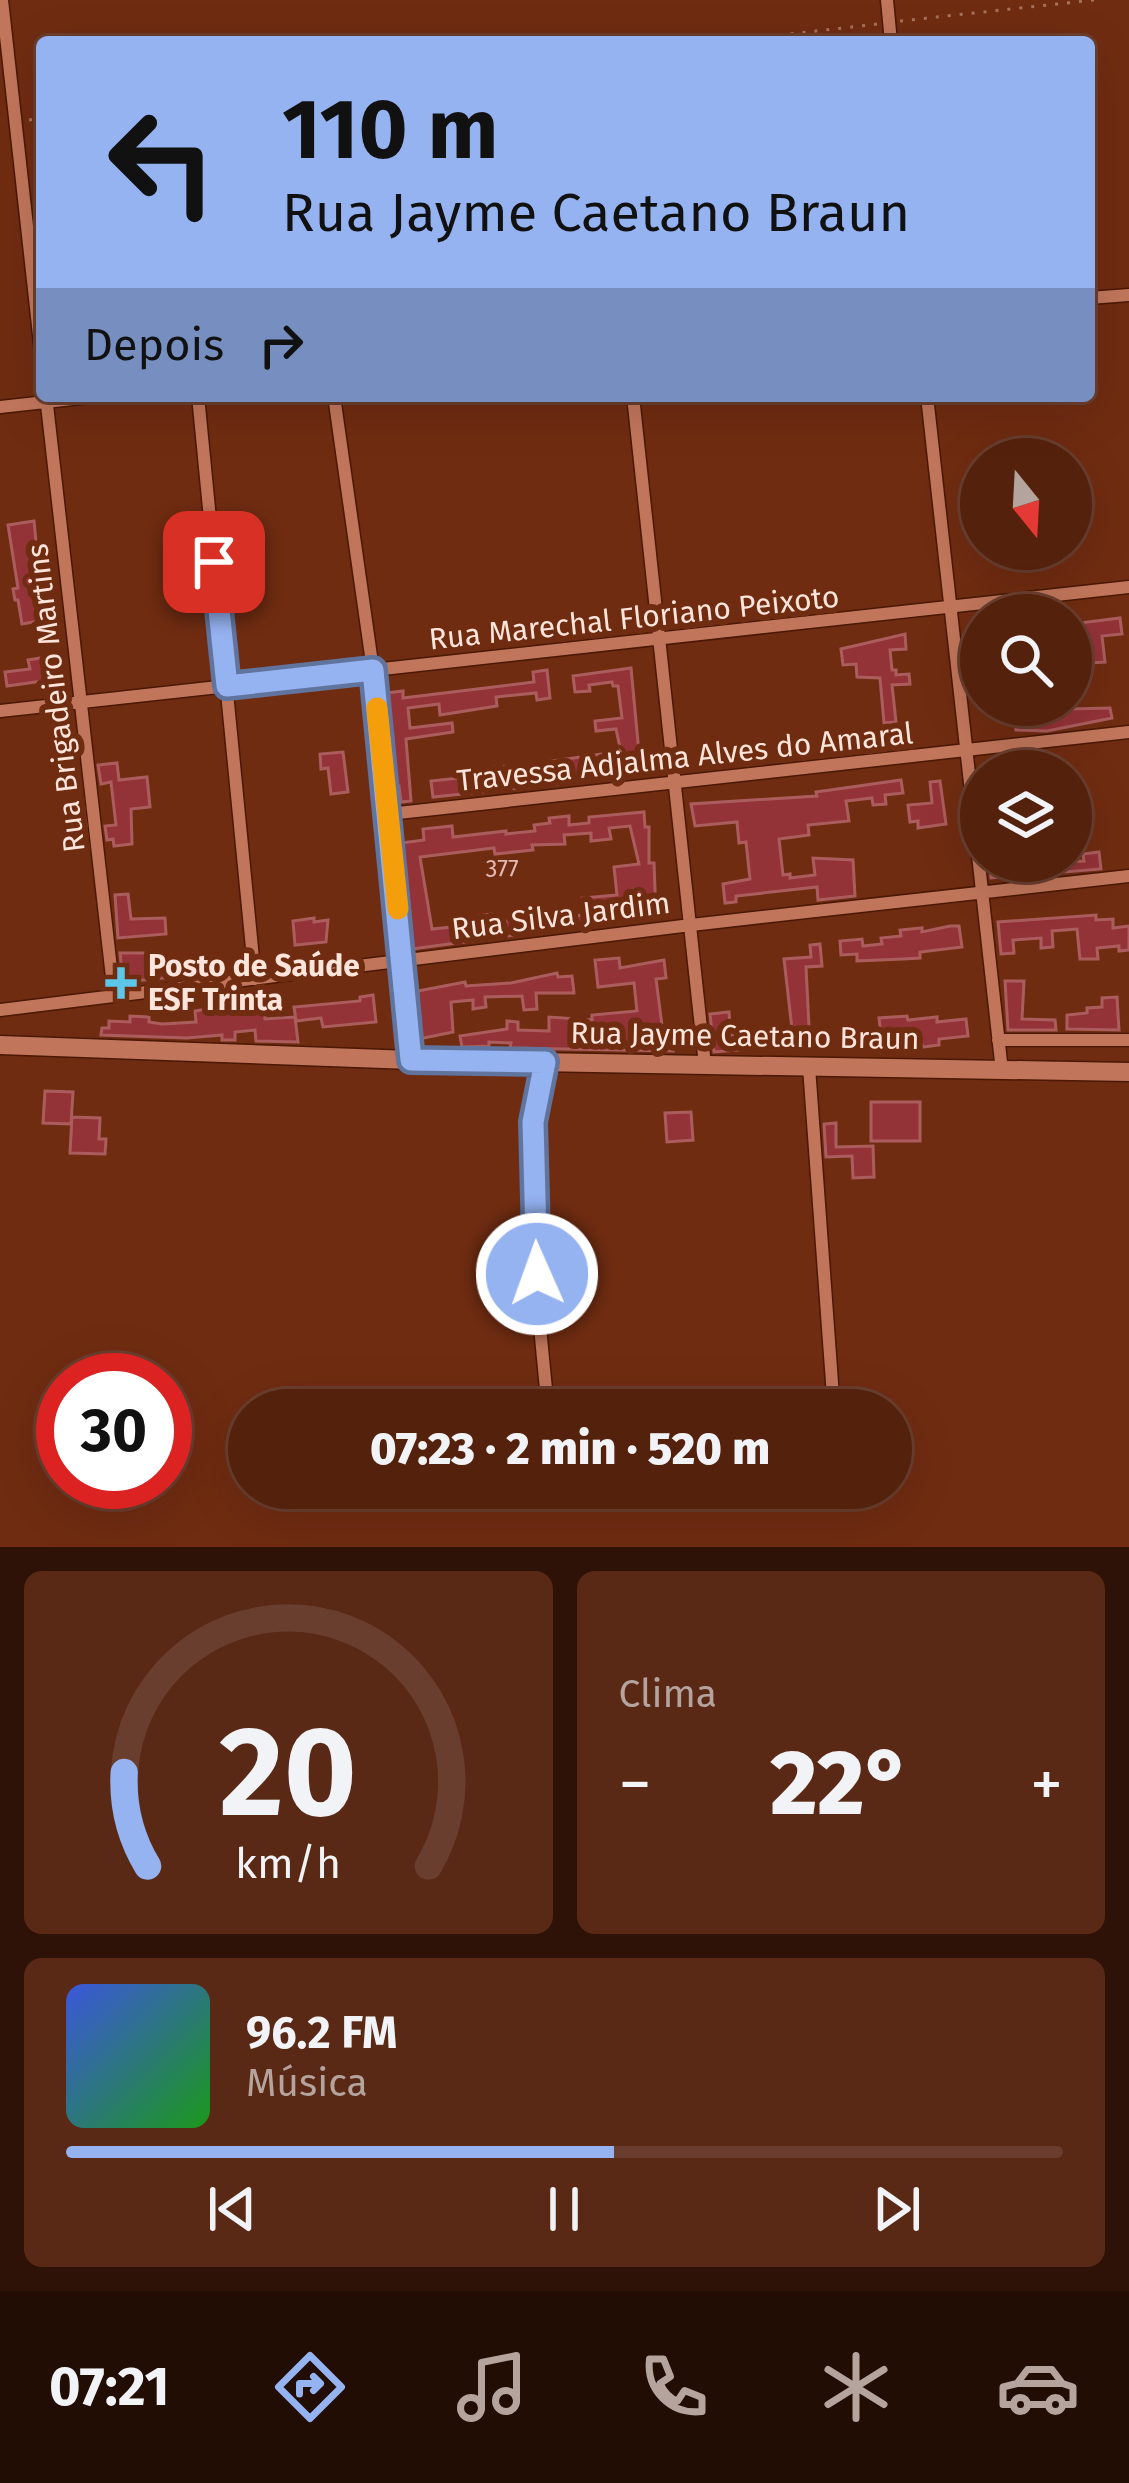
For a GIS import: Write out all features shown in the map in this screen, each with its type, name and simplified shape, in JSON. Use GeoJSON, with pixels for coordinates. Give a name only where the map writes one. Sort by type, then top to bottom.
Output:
{"type":"FeatureCollection","features":[{"type":"Feature","properties":{"kind":"street"},"geometry":{"type":"LineString","coordinates":[[2,0],[8,122],[36,320]]}},
{"type":"Feature","properties":{"kind":"street"},"geometry":{"type":"LineString","coordinates":[[887,0],[890,36]]}},
{"type":"Feature","properties":{"kind":"street"},"geometry":{"type":"LineString","coordinates":[[1095,298],[1129,295]]}},
{"type":"Feature","properties":{"kind":"street"},"geometry":{"type":"LineString","coordinates":[[0,407],[36,401]]}},
{"type":"Feature","properties":{"kind":"street","name":"Rua Brigadeiro Martins"},"geometry":{"type":"LineString","coordinates":[[46,402],[115,995]]}},
{"type":"Feature","properties":{"kind":"street"},"geometry":{"type":"LineString","coordinates":[[199,402],[255,979]]}},
{"type":"Feature","properties":{"kind":"street"},"geometry":{"type":"LineString","coordinates":[[335,402],[373,670],[411,1060]]}},
{"type":"Feature","properties":{"kind":"street"},"geometry":{"type":"LineString","coordinates":[[634,402],[705,1065]]}},
{"type":"Feature","properties":{"kind":"street"},"geometry":{"type":"LineString","coordinates":[[928,402],[968,750]]}},
{"type":"Feature","properties":{"kind":"street","name":"Rua Marechal Floriano Peixoto"},"geometry":{"type":"LineString","coordinates":[[0,711],[1129,587]]}},
{"type":"Feature","properties":{"kind":"street","name":"Travessa Adjalma Alves do Amaral"},"geometry":{"type":"LineString","coordinates":[[968,750],[1129,732]]}},
{"type":"Feature","properties":{"kind":"street","name":"Travessa Adjalma Alves do Amaral"},"geometry":{"type":"LineString","coordinates":[[389,814],[960,751]]}},
{"type":"Feature","properties":{"kind":"street","name":"Rua Silva Jardim"},"geometry":{"type":"LineString","coordinates":[[0,1010],[1129,876]]}},
{"type":"Feature","properties":{"kind":"street"},"geometry":{"type":"LineString","coordinates":[[981,882],[1002,1071]]}},
{"type":"Feature","properties":{"kind":"street"},"geometry":{"type":"LineString","coordinates":[[998,1040],[1129,1040]]}},
{"type":"Feature","properties":{"kind":"street","name":"Rua Jayme Caetano Braun"},"geometry":{"type":"LineString","coordinates":[[0,1046],[411,1060],[1129,1072]]}},
{"type":"Feature","properties":{"kind":"street"},"geometry":{"type":"LineString","coordinates":[[545,1062],[533,1122],[533,1161],[546,1389]]}},
{"type":"Feature","properties":{"kind":"street"},"geometry":{"type":"LineString","coordinates":[[809,1067],[832,1389]]}},
{"type":"Feature","properties":{"kind":"path"},"geometry":{"type":"LineString","coordinates":[[770,36],[1094,0]]}},
{"type":"Feature","properties":{"kind":"building"},"geometry":{"type":"Polygon","coordinates":[[[34,521],[39,621],[22,624],[13,589],[18,588],[8,525],[34,521]]]}},
{"type":"Feature","properties":{"kind":"building"},"geometry":{"type":"Polygon","coordinates":[[[1120,618],[1122,634],[1102,636],[1105,662],[1092,663],[1092,622],[1120,618]]]}},
{"type":"Feature","properties":{"kind":"building"},"geometry":{"type":"Polygon","coordinates":[[[905,634],[906,649],[890,650],[892,670],[896,675],[909,674],[910,684],[892,685],[896,722],[884,723],[880,678],[857,677],[856,664],[843,665],[841,649],[905,634]]]}},
{"type":"Feature","properties":{"kind":"building"},"geometry":{"type":"Polygon","coordinates":[[[46,657],[50,680],[7,686],[5,672],[30,669],[28,660],[46,657]]]}},
{"type":"Feature","properties":{"kind":"building"},"geometry":{"type":"Polygon","coordinates":[[[631,668],[641,774],[626,775],[616,729],[596,731],[595,721],[622,718],[618,686],[612,682],[589,685],[590,691],[575,692],[573,676],[631,668]]]}},
{"type":"Feature","properties":{"kind":"building"},"geometry":{"type":"Polygon","coordinates":[[[547,670],[550,698],[537,700],[536,693],[496,697],[497,706],[440,715],[439,704],[408,708],[410,728],[452,723],[453,732],[406,739],[411,801],[401,802],[399,786],[395,786],[386,693],[403,691],[403,698],[534,682],[533,672],[547,670]]]}},
{"type":"Feature","properties":{"kind":"building"},"geometry":{"type":"Polygon","coordinates":[[[1092,708],[1110,708],[1112,718],[1092,722],[1092,708]]]}},
{"type":"Feature","properties":{"kind":"building"},"geometry":{"type":"Polygon","coordinates":[[[1015,726],[1072,726],[1047,731],[1016,730],[1015,726]]]}},
{"type":"Feature","properties":{"kind":"building"},"geometry":{"type":"Polygon","coordinates":[[[343,752],[348,792],[331,794],[328,768],[321,769],[320,754],[343,752]]]}},
{"type":"Feature","properties":{"kind":"building"},"geometry":{"type":"Polygon","coordinates":[[[602,754],[604,775],[433,797],[431,781],[487,775],[486,768],[519,765],[520,776],[547,773],[545,762],[602,754]]]}},
{"type":"Feature","properties":{"kind":"building"},"geometry":{"type":"Polygon","coordinates":[[[117,763],[119,780],[147,777],[150,807],[131,809],[132,844],[114,846],[113,839],[107,840],[105,826],[116,825],[111,782],[101,784],[98,765],[117,763]]]}},
{"type":"Feature","properties":{"kind":"building"},"geometry":{"type":"Polygon","coordinates":[[[901,780],[903,793],[885,795],[886,804],[873,805],[872,798],[846,801],[849,821],[808,825],[809,835],[779,839],[783,875],[790,874],[790,878],[815,875],[813,858],[853,860],[855,896],[818,900],[817,887],[736,896],[736,902],[725,903],[723,884],[750,879],[746,842],[739,843],[737,822],[695,826],[691,804],[817,796],[816,792],[901,780]]]}},
{"type":"Feature","properties":{"kind":"building"},"geometry":{"type":"Polygon","coordinates":[[[940,781],[946,824],[918,828],[918,821],[910,822],[908,805],[932,803],[930,782],[940,781]]]}},
{"type":"Feature","properties":{"kind":"building"},"geometry":{"type":"Polygon","coordinates":[[[644,812],[649,863],[654,863],[656,916],[412,949],[401,843],[424,840],[423,829],[452,826],[453,837],[506,834],[535,831],[534,825],[550,823],[549,818],[569,816],[569,825],[589,823],[589,817],[644,812]],[[630,826],[609,828],[611,839],[591,841],[591,833],[564,835],[565,844],[532,845],[533,850],[495,854],[494,848],[420,857],[432,929],[462,926],[492,914],[493,922],[584,915],[582,898],[617,895],[614,867],[639,864],[630,826]]]}},
{"type":"Feature","properties":{"kind":"building"},"geometry":{"type":"Polygon","coordinates":[[[1099,852],[1101,869],[1092,870],[1092,853],[1099,852]]]}},
{"type":"Feature","properties":{"kind":"building"},"geometry":{"type":"Polygon","coordinates":[[[128,894],[131,919],[165,918],[166,934],[118,938],[115,895],[128,894]]]}},
{"type":"Feature","properties":{"kind":"building"},"geometry":{"type":"Polygon","coordinates":[[[1096,915],[1096,920],[1113,919],[1113,928],[1129,926],[1129,950],[1097,948],[1098,959],[1080,959],[1077,929],[1052,931],[1053,947],[1041,948],[1041,938],[1013,940],[1014,953],[1001,954],[998,922],[1096,915]]]}},
{"type":"Feature","properties":{"kind":"building"},"geometry":{"type":"Polygon","coordinates":[[[314,918],[314,922],[328,920],[326,942],[295,945],[293,921],[314,918]]]}},
{"type":"Feature","properties":{"kind":"building"},"geometry":{"type":"Polygon","coordinates":[[[959,926],[962,947],[920,952],[920,958],[857,961],[857,954],[841,955],[840,941],[882,944],[881,938],[901,936],[900,930],[922,928],[922,932],[959,926]]]}},
{"type":"Feature","properties":{"kind":"building"},"geometry":{"type":"Polygon","coordinates":[[[820,944],[822,966],[806,967],[809,1027],[792,1029],[784,959],[811,957],[810,945],[820,944]]]}},
{"type":"Feature","properties":{"kind":"building"},"geometry":{"type":"Polygon","coordinates":[[[120,953],[161,953],[164,978],[123,982],[120,953]]]}},
{"type":"Feature","properties":{"kind":"building"},"geometry":{"type":"Polygon","coordinates":[[[619,958],[620,968],[664,960],[666,978],[656,979],[664,1041],[672,1040],[673,1051],[510,1048],[511,1043],[489,1042],[489,1046],[462,1047],[460,1036],[507,1029],[507,1021],[518,1022],[518,1030],[549,1031],[549,1017],[592,1020],[592,1015],[637,1011],[634,983],[598,987],[595,960],[619,958]]]}},
{"type":"Feature","properties":{"kind":"building"},"geometry":{"type":"Polygon","coordinates":[[[557,973],[558,977],[572,976],[574,993],[536,993],[537,1009],[524,1010],[522,996],[485,997],[486,1007],[473,1009],[473,1000],[451,1002],[453,1032],[419,1039],[418,991],[465,982],[466,986],[511,983],[557,973]]]}},
{"type":"Feature","properties":{"kind":"building"},"geometry":{"type":"Polygon","coordinates":[[[1005,981],[1024,981],[1022,1019],[1055,1020],[1056,1030],[1008,1030],[1005,981]]]}},
{"type":"Feature","properties":{"kind":"building"},"geometry":{"type":"Polygon","coordinates":[[[373,995],[376,1022],[323,1027],[321,1018],[296,1021],[294,1007],[360,1001],[360,997],[373,995]]]}},
{"type":"Feature","properties":{"kind":"building"},"geometry":{"type":"Polygon","coordinates":[[[1117,997],[1119,1030],[1067,1029],[1067,1015],[1087,1013],[1087,1008],[1102,1007],[1102,998],[1117,997]]]}},
{"type":"Feature","properties":{"kind":"building"},"geometry":{"type":"Polygon","coordinates":[[[207,1009],[208,1013],[264,1009],[265,1019],[295,1017],[298,1042],[256,1041],[255,1030],[235,1032],[235,1040],[222,1040],[222,1035],[101,1035],[109,1021],[130,1022],[130,1016],[149,1017],[149,1022],[162,1024],[196,1022],[195,1011],[207,1009]]]}},
{"type":"Feature","properties":{"kind":"building"},"geometry":{"type":"Polygon","coordinates":[[[729,1012],[731,1035],[789,1030],[791,1046],[714,1052],[710,1014],[729,1012]]]}},
{"type":"Feature","properties":{"kind":"building"},"geometry":{"type":"Polygon","coordinates":[[[907,1016],[908,1020],[937,1017],[937,1022],[966,1019],[968,1036],[939,1039],[939,1045],[924,1047],[917,1040],[882,1044],[879,1018],[907,1016]]]}},
{"type":"Feature","properties":{"kind":"building"},"geometry":{"type":"Polygon","coordinates":[[[45,1091],[73,1092],[71,1124],[43,1123],[45,1091]]]}},
{"type":"Feature","properties":{"kind":"building"},"geometry":{"type":"Polygon","coordinates":[[[871,1102],[920,1102],[920,1141],[871,1141],[871,1102]]]}},
{"type":"Feature","properties":{"kind":"building"},"geometry":{"type":"Polygon","coordinates":[[[691,1112],[693,1140],[667,1142],[665,1113],[691,1112]]]}},
{"type":"Feature","properties":{"kind":"building"},"geometry":{"type":"Polygon","coordinates":[[[72,1117],[100,1118],[99,1139],[106,1139],[105,1154],[70,1153],[72,1117]]]}},
{"type":"Feature","properties":{"kind":"building"},"geometry":{"type":"Polygon","coordinates":[[[836,1123],[836,1147],[873,1146],[874,1177],[853,1178],[852,1156],[826,1157],[824,1124],[836,1123]]]}},
{"type":"Feature","properties":{"kind":"slow traffic"},"geometry":{"type":"LineString","coordinates":[[377,708],[398,909]]}},
{"type":"Feature","properties":{"kind":"place","name":"Posto de Saúde ESF Trinta"},"geometry":{"type":"Point","coordinates":[121,983]}},
{"type":"Feature","properties":{"kind":"route"},"geometry":{"type":"LineString","coordinates":[[214,562],[227,686],[373,670],[411,1060],[545,1062],[533,1122],[537,1274]]}}]}
